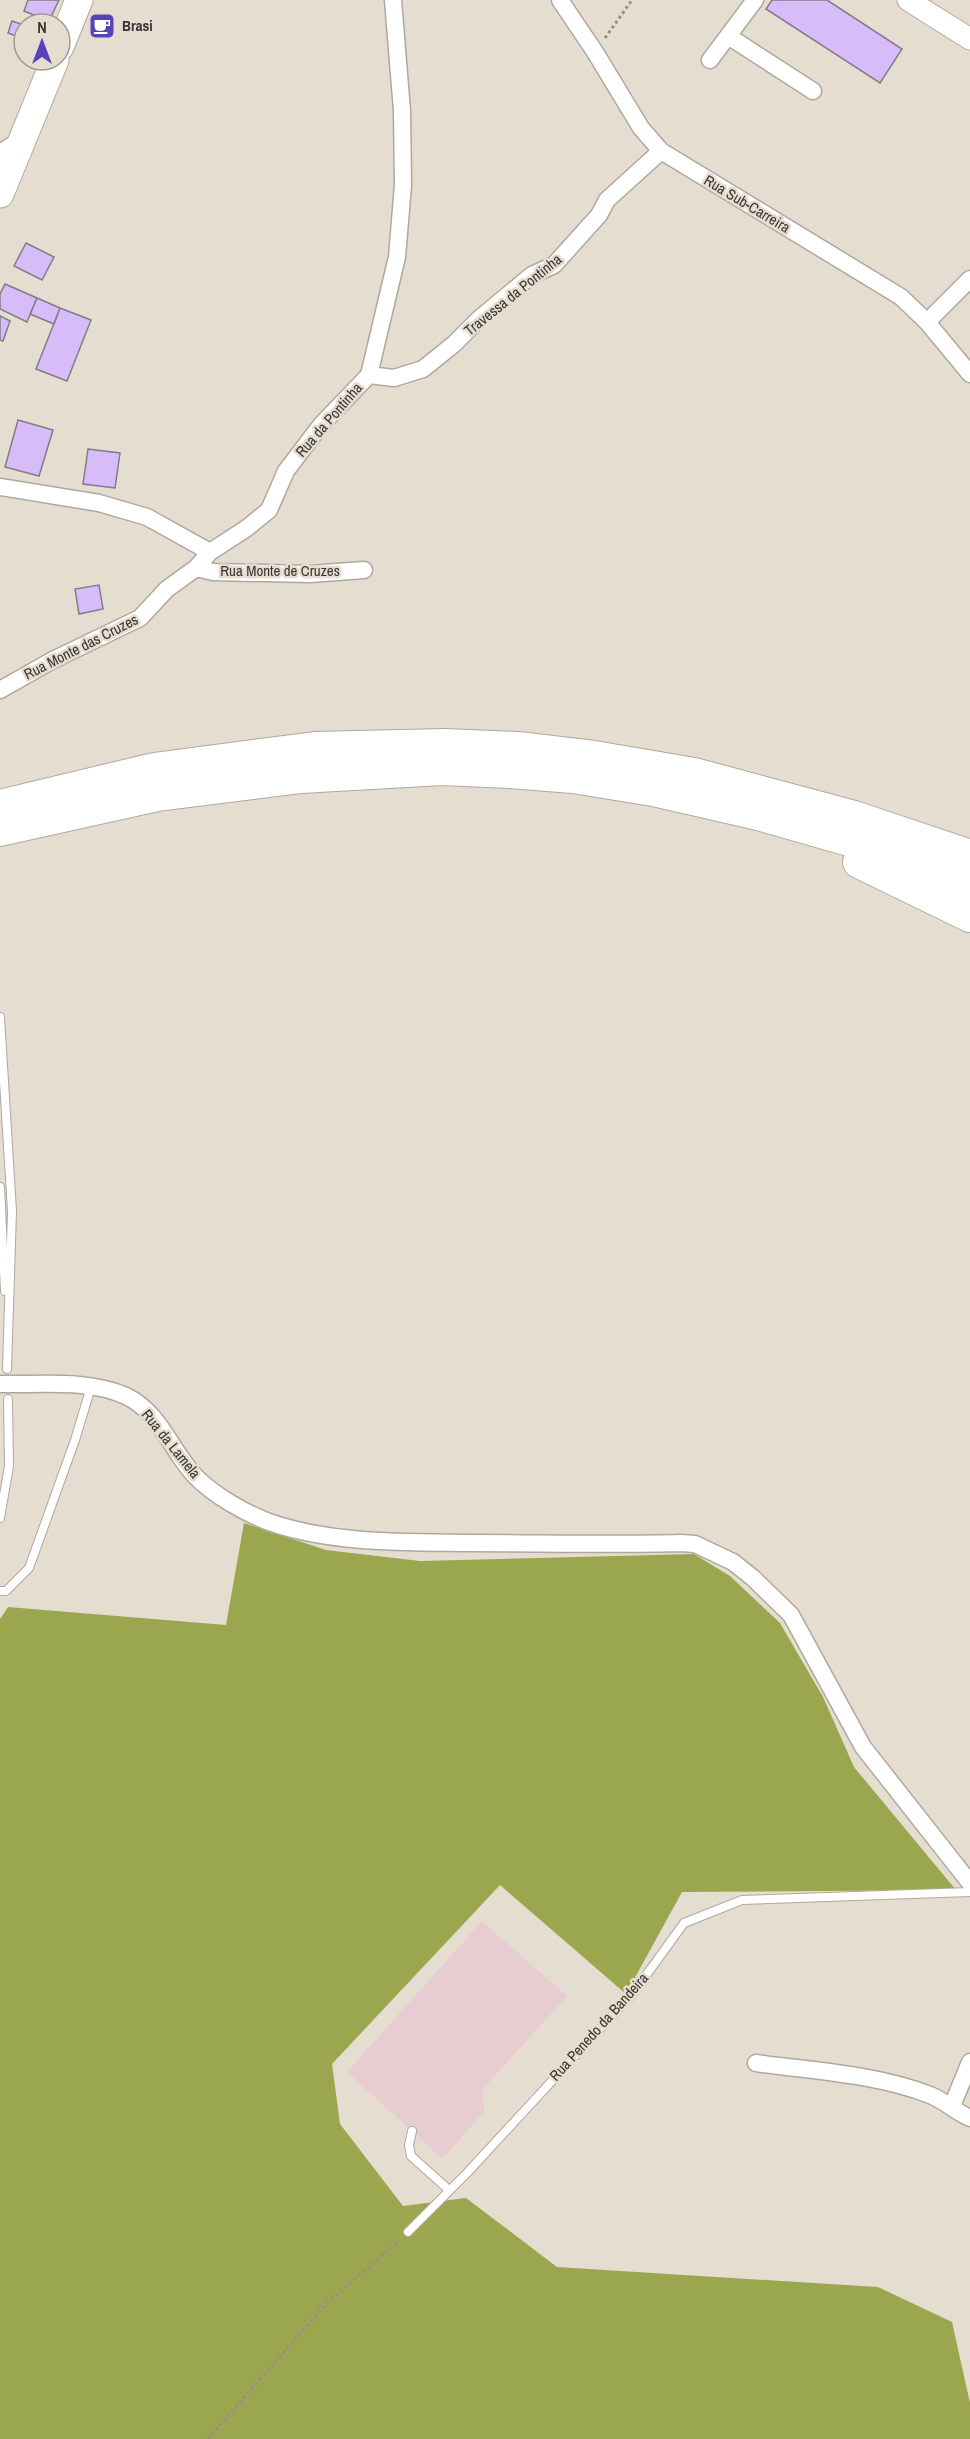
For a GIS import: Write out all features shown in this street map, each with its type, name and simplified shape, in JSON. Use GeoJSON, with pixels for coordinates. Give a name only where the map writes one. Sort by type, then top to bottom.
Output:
{"type":"FeatureCollection","features":[{"type":"Feature","properties":{"kind":"highway"},"geometry":{"type":"LineString","coordinates":[[0,806],[153,769],[315,748],[444,745],[518,748],[594,757],[694,774],[854,817],[970,856]]}},
{"type":"Feature","properties":{"kind":"highway"},"geometry":{"type":"LineString","coordinates":[[0,830],[158,795],[301,777],[442,769],[510,772],[573,777],[653,790],[762,815],[867,845],[970,884]]}},
{"type":"Feature","properties":{"kind":"highway"},"geometry":{"type":"LineString","coordinates":[[653,790],[688,811],[791,839],[865,864],[970,916]]}},
{"type":"Feature","properties":{"kind":"main road"},"geometry":{"type":"LineString","coordinates":[[72,17],[79,0]]}},
{"type":"Feature","properties":{"kind":"main road"},"geometry":{"type":"LineString","coordinates":[[0,194],[50,72]]}},
{"type":"Feature","properties":{"kind":"street","name":"Rua da Pontinha"},"geometry":{"type":"LineString","coordinates":[[210,552],[248,528],[269,510],[286,471],[321,425],[369,375],[397,257],[403,185],[402,111],[393,0]]}},
{"type":"Feature","properties":{"kind":"street","name":"Rua Sub-Carreira"},"geometry":{"type":"LineString","coordinates":[[560,0],[641,128],[661,151],[901,297],[927,322],[970,374]]}},
{"type":"Feature","properties":{"kind":"street"},"geometry":{"type":"LineString","coordinates":[[710,60],[755,0]]}},
{"type":"Feature","properties":{"kind":"street"},"geometry":{"type":"LineString","coordinates":[[914,2],[970,39]]}},
{"type":"Feature","properties":{"kind":"street"},"geometry":{"type":"LineString","coordinates":[[728,36],[813,91]]}},
{"type":"Feature","properties":{"kind":"street"},"geometry":{"type":"LineString","coordinates":[[0,153],[23,138]]}},
{"type":"Feature","properties":{"kind":"street","name":"Travessa da Pontinha"},"geometry":{"type":"LineString","coordinates":[[369,375],[394,378],[423,369],[532,275],[554,265],[599,215],[607,200],[661,151]]}},
{"type":"Feature","properties":{"kind":"street"},"geometry":{"type":"LineString","coordinates":[[927,322],[970,279]]}},
{"type":"Feature","properties":{"kind":"street"},"geometry":{"type":"LineString","coordinates":[[0,487],[99,503],[147,517],[210,552]]}},
{"type":"Feature","properties":{"kind":"street","name":"Rua Monte das Cruzes"},"geometry":{"type":"LineString","coordinates":[[0,690],[53,660],[140,618],[167,588],[196,568],[210,552]]}},
{"type":"Feature","properties":{"kind":"street","name":"Rua Monte de Cruzes"},"geometry":{"type":"LineString","coordinates":[[196,568],[213,572],[310,574],[364,570]]}},
{"type":"Feature","properties":{"kind":"street","name":"Rua da Lamela"},"geometry":{"type":"LineString","coordinates":[[4,1391],[91,1387],[124,1396],[151,1413],[196,1476],[232,1503],[268,1522],[324,1535],[422,1542],[681,1543],[695,1544],[713,1551],[733,1562],[753,1578],[791,1615],[863,1748],[970,1883]]}},
{"type":"Feature","properties":{"kind":"street"},"geometry":{"type":"LineString","coordinates":[[952,2106],[970,2062]]}},
{"type":"Feature","properties":{"kind":"street"},"geometry":{"type":"LineString","coordinates":[[756,2063],[842,2075],[909,2088],[952,2106],[970,2118]]}},
{"type":"Feature","properties":{"kind":"lane"},"geometry":{"type":"LineString","coordinates":[[0,1017],[12,1210],[8,1369],[0,1187]]}},
{"type":"Feature","properties":{"kind":"lane"},"geometry":{"type":"LineString","coordinates":[[0,1591],[6,1591],[29,1568],[75,1440],[91,1387]]}},
{"type":"Feature","properties":{"kind":"lane"},"geometry":{"type":"LineString","coordinates":[[0,1518],[9,1466],[4,1391]]}},
{"type":"Feature","properties":{"kind":"lane","name":"Rua Penedo da Bandeira"},"geometry":{"type":"LineString","coordinates":[[408,2232],[634,1992],[684,1923],[742,1900],[970,1892]]}},
{"type":"Feature","properties":{"kind":"lane"},"geometry":{"type":"LineString","coordinates":[[412,2131],[409,2145],[411,2157],[449,2190]]}},
{"type":"Feature","properties":{"kind":"path"},"geometry":{"type":"LineString","coordinates":[[595,52],[632,0]]}},
{"type":"Feature","properties":{"kind":"path"},"geometry":{"type":"LineString","coordinates":[[208,2439],[325,2305],[408,2232]]}},
{"type":"Feature","properties":{"kind":"shaded area"},"geometry":{"type":"Polygon","coordinates":[[[482,1921],[567,1996],[483,2089],[484,2112],[442,2159],[347,2072],[482,1921]]]}},
{"type":"Feature","properties":{"kind":"green space"},"geometry":{"type":"Polygon","coordinates":[[[244,1523],[326,1550],[420,1561],[694,1554],[730,1576],[780,1623],[823,1697],[854,1767],[956,1890],[682,1892],[626,1994],[500,1885],[332,2064],[340,2124],[403,2206],[466,2198],[557,2267],[878,2287],[952,2322],[970,2403],[970,2439],[0,2439],[0,1619],[8,1607],[226,1625],[244,1523]]]}},
{"type":"Feature","properties":{"kind":"building"},"geometry":{"type":"Polygon","coordinates":[[[28,0],[59,0],[53,12],[24,11],[28,0]]]}},
{"type":"Feature","properties":{"kind":"building"},"geometry":{"type":"Polygon","coordinates":[[[772,0],[827,0],[902,49],[880,83],[766,9],[772,0]]]}},
{"type":"Feature","properties":{"kind":"building"},"geometry":{"type":"Polygon","coordinates":[[[12,21],[12,34],[8,33],[12,21]]]}},
{"type":"Feature","properties":{"kind":"building"},"geometry":{"type":"Polygon","coordinates":[[[26,243],[54,257],[42,280],[14,266],[26,243]]]}},
{"type":"Feature","properties":{"kind":"building"},"geometry":{"type":"Polygon","coordinates":[[[5,284],[37,298],[27,322],[0,309],[0,294],[5,284]]]}},
{"type":"Feature","properties":{"kind":"building"},"geometry":{"type":"Polygon","coordinates":[[[37,298],[60,308],[54,324],[30,314],[37,298]]]}},
{"type":"Feature","properties":{"kind":"building"},"geometry":{"type":"Polygon","coordinates":[[[60,308],[91,320],[67,381],[36,369],[60,308]]]}},
{"type":"Feature","properties":{"kind":"building"},"geometry":{"type":"Polygon","coordinates":[[[0,316],[10,321],[3,341],[0,340],[0,316]]]}},
{"type":"Feature","properties":{"kind":"building"},"geometry":{"type":"Polygon","coordinates":[[[18,420],[53,430],[39,476],[5,467],[18,420]]]}},
{"type":"Feature","properties":{"kind":"building"},"geometry":{"type":"Polygon","coordinates":[[[88,449],[120,453],[115,488],[83,484],[88,449]]]}},
{"type":"Feature","properties":{"kind":"building"},"geometry":{"type":"Polygon","coordinates":[[[99,585],[103,609],[79,614],[75,589],[99,585]]]}},
{"type":"Feature","properties":{"kind":"place","name":"Brasi"},"geometry":{"type":"Point","coordinates":[102,26]}}]}
